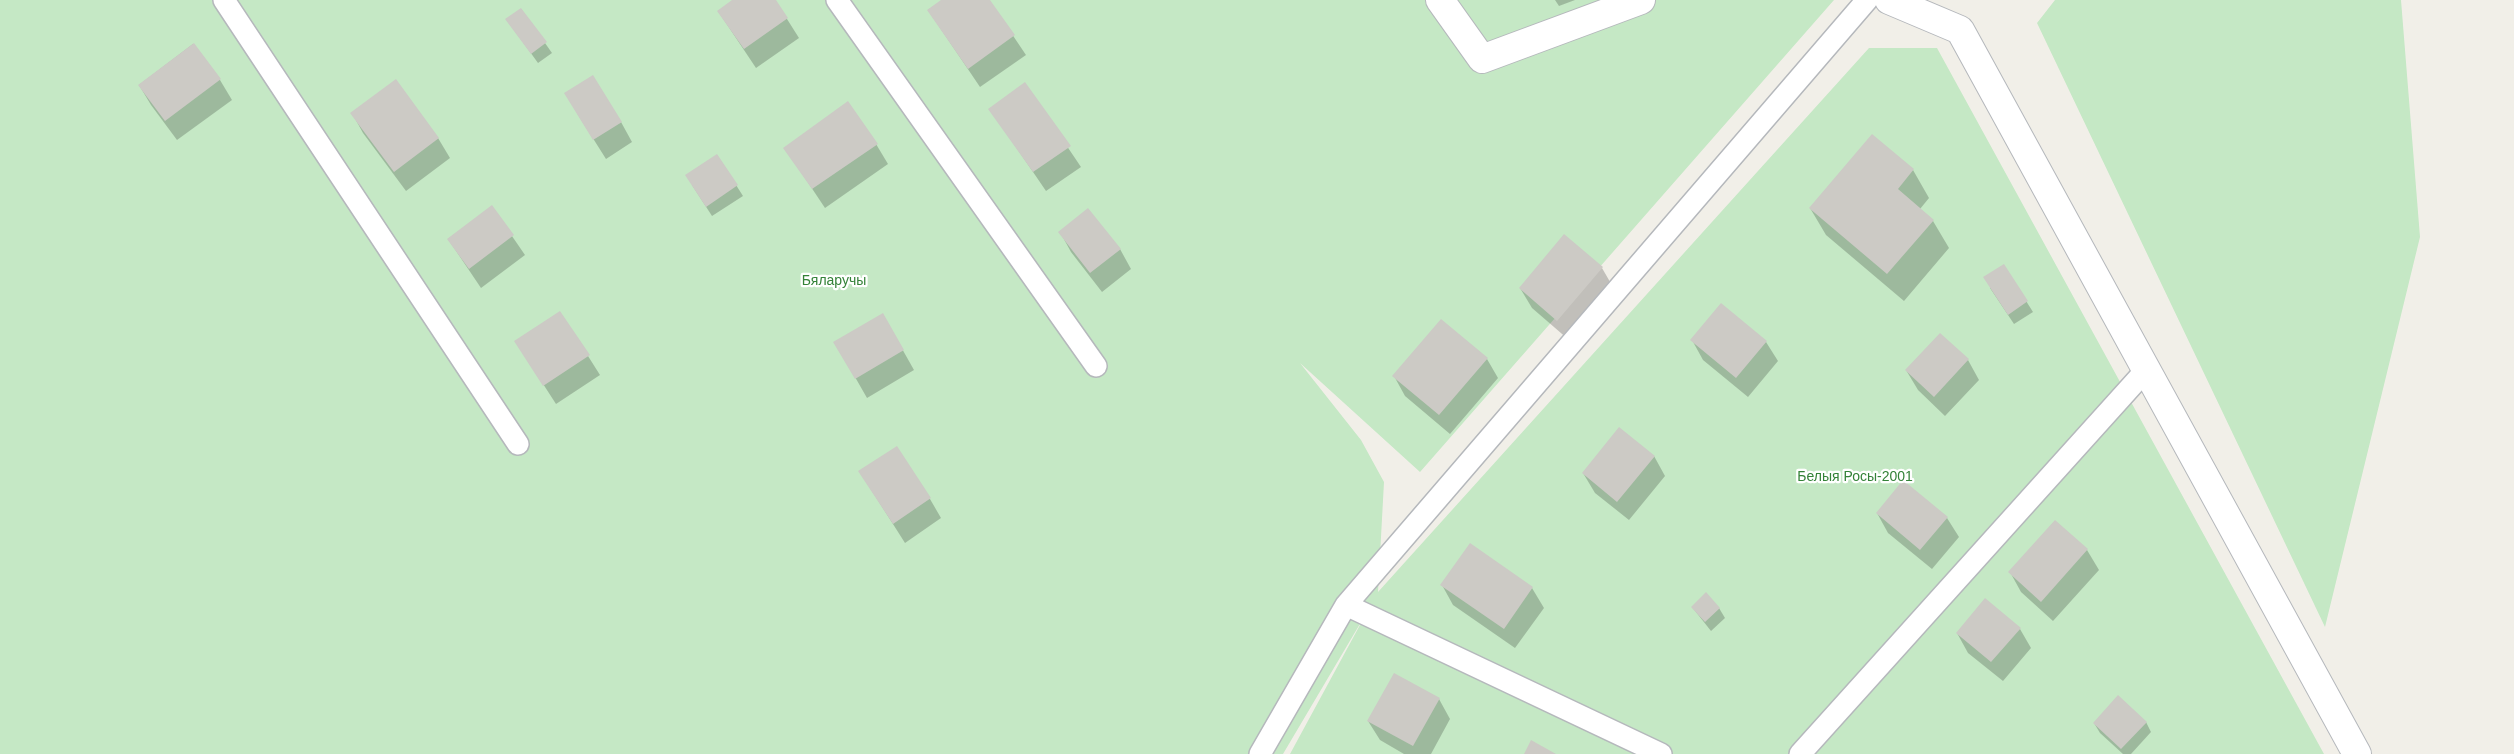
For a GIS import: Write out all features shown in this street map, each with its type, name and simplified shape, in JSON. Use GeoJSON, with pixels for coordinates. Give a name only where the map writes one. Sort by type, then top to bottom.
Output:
{"type":"FeatureCollection","features":[{"type":"Feature","properties":{"kind":"street"},"geometry":{"type":"LineString","coordinates":[[1440,0],[1482,59],[1641,0]]}},
{"type":"Feature","properties":{"kind":"street"},"geometry":{"type":"LineString","coordinates":[[1889,0],[1960,30],[2357,754]]}},
{"type":"Feature","properties":{"kind":"lane"},"geometry":{"type":"LineString","coordinates":[[224,0],[518,444]]}},
{"type":"Feature","properties":{"kind":"lane"},"geometry":{"type":"LineString","coordinates":[[837,0],[1096,366]]}},
{"type":"Feature","properties":{"kind":"lane"},"geometry":{"type":"LineString","coordinates":[[1260,754],[1346,605],[1867,0]]}},
{"type":"Feature","properties":{"kind":"lane"},"geometry":{"type":"LineString","coordinates":[[1800,754],[2146,370]]}},
{"type":"Feature","properties":{"kind":"lane"},"geometry":{"type":"LineString","coordinates":[[1346,605],[1661,754]]}},
{"type":"Feature","properties":{"kind":"green space"},"geometry":{"type":"Polygon","coordinates":[[[0,0],[1834,0],[1420,472],[1300,363],[1361,440],[1384,482],[1378,592],[1869,48],[1937,48],[2324,754],[1290,754],[1367,612],[1283,754],[0,754],[0,0]]]}},
{"type":"Feature","properties":{"kind":"green space"},"geometry":{"type":"Polygon","coordinates":[[[2055,0],[2401,0],[2420,237],[2325,627],[2037,23],[2055,0]]]}},
{"type":"Feature","properties":{"kind":"building"},"geometry":{"type":"Polygon","coordinates":[[[732,0],[776,0],[788,18],[744,49],[717,11],[732,0]]]}},
{"type":"Feature","properties":{"kind":"building"},"geometry":{"type":"Polygon","coordinates":[[[941,0],[990,0],[1015,35],[968,69],[927,10],[941,0]]]}},
{"type":"Feature","properties":{"kind":"building"},"geometry":{"type":"Polygon","coordinates":[[[521,8],[547,42],[531,54],[505,19],[521,8]]]}},
{"type":"Feature","properties":{"kind":"building"},"geometry":{"type":"Polygon","coordinates":[[[194,43],[221,79],[165,121],[138,85],[194,43]]]}},
{"type":"Feature","properties":{"kind":"building"},"geometry":{"type":"Polygon","coordinates":[[[593,75],[622,122],[593,140],[564,93],[593,75]]]}},
{"type":"Feature","properties":{"kind":"building"},"geometry":{"type":"Polygon","coordinates":[[[396,79],[439,138],[394,172],[350,113],[396,79]]]}},
{"type":"Feature","properties":{"kind":"building"},"geometry":{"type":"Polygon","coordinates":[[[1025,82],[1071,146],[1033,172],[988,109],[1025,82]]]}},
{"type":"Feature","properties":{"kind":"building"},"geometry":{"type":"Polygon","coordinates":[[[848,101],[878,144],[812,189],[783,148],[848,101]]]}},
{"type":"Feature","properties":{"kind":"building"},"geometry":{"type":"Polygon","coordinates":[[[1872,134],[1914,169],[1898,189],[1934,220],[1887,274],[1809,208],[1872,134]]]}},
{"type":"Feature","properties":{"kind":"building"},"geometry":{"type":"Polygon","coordinates":[[[717,154],[738,185],[706,207],[685,175],[717,154]]]}},
{"type":"Feature","properties":{"kind":"building"},"geometry":{"type":"Polygon","coordinates":[[[492,205],[514,235],[469,269],[447,239],[492,205]]]}},
{"type":"Feature","properties":{"kind":"building"},"geometry":{"type":"Polygon","coordinates":[[[1088,208],[1121,249],[1090,273],[1058,232],[1088,208]]]}},
{"type":"Feature","properties":{"kind":"building"},"geometry":{"type":"Polygon","coordinates":[[[1564,234],[1603,267],[1557,321],[1519,288],[1564,234]]]}},
{"type":"Feature","properties":{"kind":"building"},"geometry":{"type":"Polygon","coordinates":[[[2004,264],[2028,301],[2008,315],[1983,277],[2004,264]]]}},
{"type":"Feature","properties":{"kind":"building"},"geometry":{"type":"Polygon","coordinates":[[[1721,303],[1767,341],[1736,378],[1690,340],[1721,303]]]}},
{"type":"Feature","properties":{"kind":"building"},"geometry":{"type":"Polygon","coordinates":[[[560,311],[590,355],[543,386],[514,341],[560,311]]]}},
{"type":"Feature","properties":{"kind":"building"},"geometry":{"type":"Polygon","coordinates":[[[883,313],[904,350],[855,379],[833,342],[883,313]]]}},
{"type":"Feature","properties":{"kind":"building"},"geometry":{"type":"Polygon","coordinates":[[[1441,319],[1488,358],[1439,415],[1392,376],[1441,319]]]}},
{"type":"Feature","properties":{"kind":"building"},"geometry":{"type":"Polygon","coordinates":[[[1940,333],[1969,359],[1934,397],[1905,370],[1940,333]]]}},
{"type":"Feature","properties":{"kind":"building"},"geometry":{"type":"Polygon","coordinates":[[[1619,427],[1655,456],[1617,502],[1582,473],[1619,427]]]}},
{"type":"Feature","properties":{"kind":"building"},"geometry":{"type":"Polygon","coordinates":[[[897,446],[931,498],[893,524],[858,471],[897,446]]]}},
{"type":"Feature","properties":{"kind":"building"},"geometry":{"type":"Polygon","coordinates":[[[1903,480],[1948,517],[1920,550],[1876,513],[1903,480]]]}},
{"type":"Feature","properties":{"kind":"building"},"geometry":{"type":"Polygon","coordinates":[[[2055,520],[2088,549],[2041,602],[2008,572],[2055,520]]]}},
{"type":"Feature","properties":{"kind":"building"},"geometry":{"type":"Polygon","coordinates":[[[1470,543],[1533,587],[1504,629],[1440,585],[1470,543]]]}},
{"type":"Feature","properties":{"kind":"building"},"geometry":{"type":"Polygon","coordinates":[[[1706,592],[1720,608],[1705,622],[1691,607],[1706,592]]]}},
{"type":"Feature","properties":{"kind":"building"},"geometry":{"type":"Polygon","coordinates":[[[1985,598],[2021,628],[1991,662],[1956,633],[1985,598]]]}},
{"type":"Feature","properties":{"kind":"building"},"geometry":{"type":"Polygon","coordinates":[[[1394,673],[1440,698],[1413,746],[1367,721],[1394,673]]]}},
{"type":"Feature","properties":{"kind":"building"},"geometry":{"type":"Polygon","coordinates":[[[2118,695],[2147,722],[2121,749],[2093,723],[2118,695]]]}},
{"type":"Feature","properties":{"kind":"building"},"geometry":{"type":"Polygon","coordinates":[[[1531,740],[1556,754],[1524,754],[1531,740]]]}},
{"type":"Feature","properties":{"kind":"park label","name":"Бяларучы"},"geometry":{"type":"Point","coordinates":[834,281]}},
{"type":"Feature","properties":{"kind":"park label","name":"Белыя Росы-2001"},"geometry":{"type":"Point","coordinates":[1855,477]}}]}
